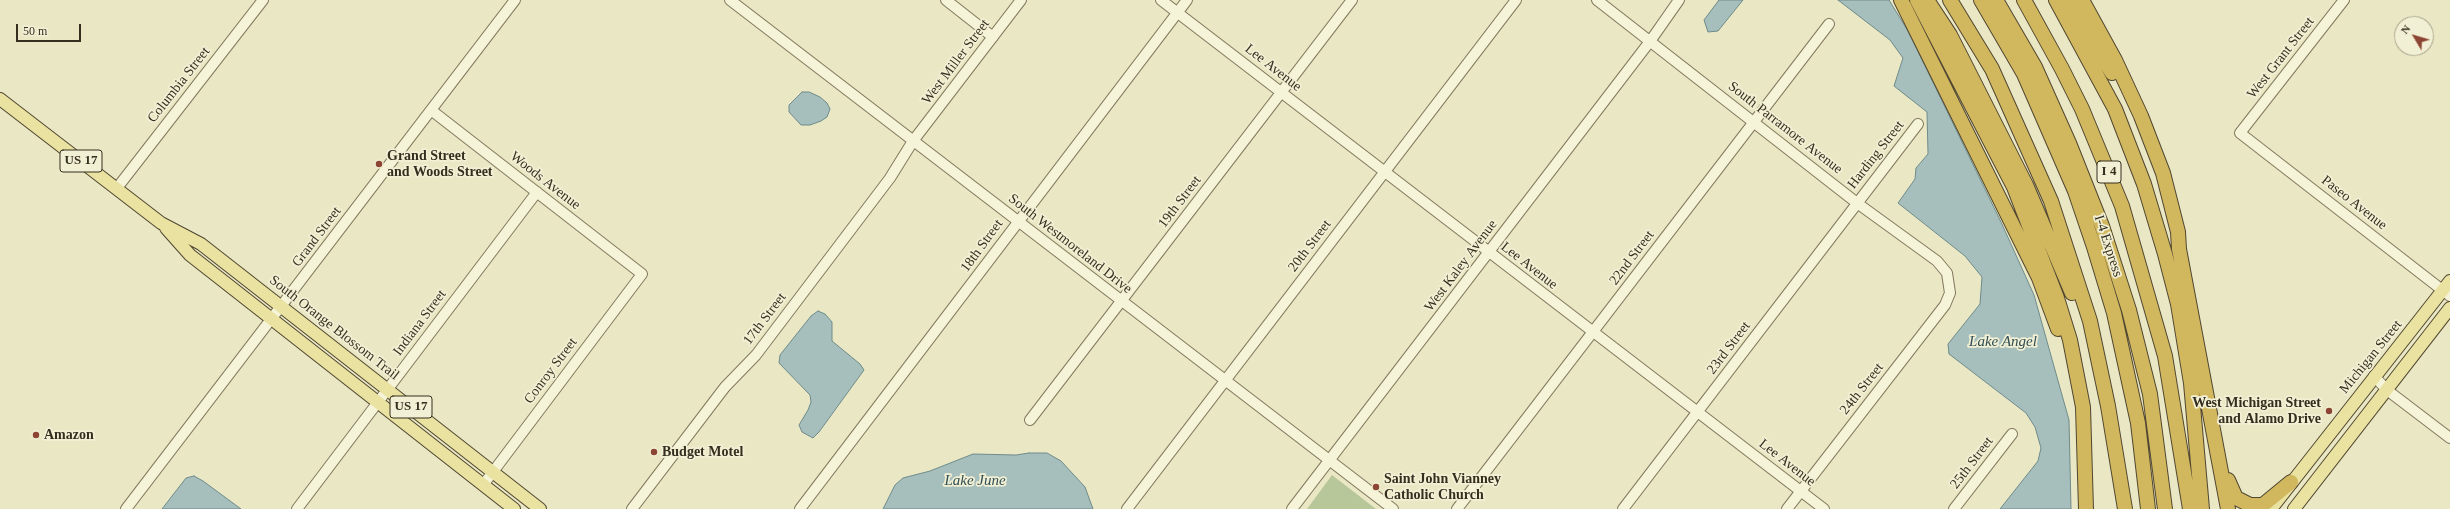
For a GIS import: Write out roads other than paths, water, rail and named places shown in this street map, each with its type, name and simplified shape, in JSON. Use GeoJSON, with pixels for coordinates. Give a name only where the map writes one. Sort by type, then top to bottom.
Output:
{"type":"FeatureCollection","features":[{"type":"Feature","properties":{"kind":"highway"},"geometry":{"type":"LineString","coordinates":[[1901,0],[2039,278],[2063,343],[2084,465]]}},
{"type":"Feature","properties":{"kind":"highway"},"geometry":{"type":"LineString","coordinates":[[1917,0],[2014,187],[2042,255],[2070,340],[2078,376],[2083,407],[2086,509]]}},
{"type":"Feature","properties":{"kind":"highway"},"geometry":{"type":"LineString","coordinates":[[1927,0],[1950,35],[2026,185],[2074,298],[2090,322]]}},
{"type":"Feature","properties":{"kind":"highway"},"geometry":{"type":"LineString","coordinates":[[1950,0],[1992,69],[2026,141],[2051,201],[2090,322],[2108,406],[2125,509]]}},
{"type":"Feature","properties":{"kind":"highway","name":"I-4 Express"},"geometry":{"type":"LineString","coordinates":[[1981,0],[2024,74],[2075,190],[2094,247],[2114,313],[2138,423],[2148,509]]}},
{"type":"Feature","properties":{"kind":"highway","name":"I-4 Express"},"geometry":{"type":"LineString","coordinates":[[1996,0],[2035,67],[2069,143],[2102,226],[2129,310],[2150,394],[2165,509]]}},
{"type":"Feature","properties":{"kind":"highway","name":"I 4"},"geometry":{"type":"LineString","coordinates":[[2024,0],[2082,109],[2122,206],[2165,356],[2190,509]]}},
{"type":"Feature","properties":{"kind":"highway"},"geometry":{"type":"LineString","coordinates":[[2056,0],[2115,109],[2144,184],[2165,254],[2178,304],[2190,383],[2202,509]]}},
{"type":"Feature","properties":{"kind":"highway"},"geometry":{"type":"LineString","coordinates":[[2067,0],[2109,68],[2126,103],[2152,164],[2179,249],[2211,412],[2221,478],[2228,509]]}},
{"type":"Feature","properties":{"kind":"highway"},"geometry":{"type":"LineString","coordinates":[[2082,0],[2115,60],[2141,116],[2163,173],[2178,232],[2179,249]]}},
{"type":"Feature","properties":{"kind":"highway"},"geometry":{"type":"LineString","coordinates":[[2211,412],[2228,481],[2236,498],[2250,505],[2263,505],[2291,482]]}},
{"type":"Feature","properties":{"kind":"highway"},"geometry":{"type":"LineString","coordinates":[[2221,478],[2223,509]]}},
{"type":"Feature","properties":{"kind":"main road","name":"South Orange Blossom Trail"},"geometry":{"type":"LineString","coordinates":[[0,99],[161,223],[190,255],[271,320],[514,509]]}},
{"type":"Feature","properties":{"kind":"main road","name":"South Orange Blossom Trail"},"geometry":{"type":"LineString","coordinates":[[161,223],[201,244],[388,388],[540,509]]}},
{"type":"Feature","properties":{"kind":"main road","name":"Michigan Street"},"geometry":{"type":"LineString","coordinates":[[2271,509],[2374,376],[2447,289]]}},
{"type":"Feature","properties":{"kind":"main road"},"geometry":{"type":"LineString","coordinates":[[2294,509],[2450,308]]}},
{"type":"Feature","properties":{"kind":"street","name":"Columbia Street"},"geometry":{"type":"LineString","coordinates":[[117,188],[263,0]]}},
{"type":"Feature","properties":{"kind":"street","name":"Grand Street"},"geometry":{"type":"LineString","coordinates":[[126,509],[515,0]]}},
{"type":"Feature","properties":{"kind":"street","name":"South Westmoreland Drive"},"geometry":{"type":"LineString","coordinates":[[730,0],[1393,509]]}},
{"type":"Feature","properties":{"kind":"street"},"geometry":{"type":"LineString","coordinates":[[946,0],[993,36]]}},
{"type":"Feature","properties":{"kind":"street","name":"West Miller Street"},"geometry":{"type":"LineString","coordinates":[[913,141],[1021,0]]}},
{"type":"Feature","properties":{"kind":"street","name":"Lee Avenue"},"geometry":{"type":"LineString","coordinates":[[1161,0],[1824,509]]}},
{"type":"Feature","properties":{"kind":"street","name":"18th Street"},"geometry":{"type":"LineString","coordinates":[[800,509],[1017,221],[1187,0]]}},
{"type":"Feature","properties":{"kind":"street","name":"19th Street"},"geometry":{"type":"LineString","coordinates":[[1030,420],[1352,0]]}},
{"type":"Feature","properties":{"kind":"street","name":"20th Street"},"geometry":{"type":"LineString","coordinates":[[1127,509],[1516,0]]}},
{"type":"Feature","properties":{"kind":"street","name":"South Parramore Avenue"},"geometry":{"type":"LineString","coordinates":[[1597,0],[1651,40],[1857,203],[1937,262],[1947,273],[1950,283]]}},
{"type":"Feature","properties":{"kind":"street"},"geometry":{"type":"LineString","coordinates":[[1651,40],[1679,0]]}},
{"type":"Feature","properties":{"kind":"street"},"geometry":{"type":"LineString","coordinates":[[1651,40],[1686,0]]}},
{"type":"Feature","properties":{"kind":"street","name":"West Grant Street"},"geometry":{"type":"LineString","coordinates":[[2240,133],[2344,0]]}},
{"type":"Feature","properties":{"kind":"street","name":"22nd Street"},"geometry":{"type":"LineString","coordinates":[[1457,509],[1829,24]]}},
{"type":"Feature","properties":{"kind":"street","name":"West Kaley Avenue"},"geometry":{"type":"LineString","coordinates":[[1292,509],[1651,40]]}},
{"type":"Feature","properties":{"kind":"street","name":"Woods Avenue"},"geometry":{"type":"LineString","coordinates":[[431,110],[642,274]]}},
{"type":"Feature","properties":{"kind":"street","name":"Harding Street"},"geometry":{"type":"LineString","coordinates":[[1857,203],[1918,124]]}},
{"type":"Feature","properties":{"kind":"street","name":"Paseo Avenue"},"geometry":{"type":"LineString","coordinates":[[2240,133],[2447,289]]}},
{"type":"Feature","properties":{"kind":"street","name":"17th Street"},"geometry":{"type":"LineString","coordinates":[[632,509],[725,387],[756,355],[890,178],[913,141]]}},
{"type":"Feature","properties":{"kind":"street","name":"Indiana Street"},"geometry":{"type":"LineString","coordinates":[[296,509],[537,192]]}},
{"type":"Feature","properties":{"kind":"street","name":"23rd Street"},"geometry":{"type":"LineString","coordinates":[[1623,509],[1857,203]]}},
{"type":"Feature","properties":{"kind":"street","name":"Conroy Street"},"geometry":{"type":"LineString","coordinates":[[483,485],[642,274]]}},
{"type":"Feature","properties":{"kind":"street","name":"24th Street"},"geometry":{"type":"LineString","coordinates":[[1787,509],[1945,305],[1950,293],[1950,283]]}},
{"type":"Feature","properties":{"kind":"street"},"geometry":{"type":"LineString","coordinates":[[2374,376],[2387,390],[2450,438]]}},
{"type":"Feature","properties":{"kind":"street","name":"25th Street"},"geometry":{"type":"LineString","coordinates":[[1954,509],[2012,434]]}},
{"type":"Feature","properties":{"kind":"water"},"geometry":{"type":"Polygon","coordinates":[[[1719,0],[1743,0],[1718,31],[1708,32],[1704,20],[1719,0]]]}},
{"type":"Feature","properties":{"kind":"water","name":"Lake Angel"},"geometry":{"type":"Polygon","coordinates":[[[1838,0],[1889,0],[1908,31],[2001,222],[2034,295],[2069,420],[2071,509],[2000,509],[2038,461],[2041,448],[2035,427],[2026,413],[1949,354],[1948,344],[1980,304],[1982,277],[1965,256],[1898,203],[1915,179],[1916,168],[1928,154],[1927,112],[1894,86],[1903,58],[1890,40],[1838,0]]]}},
{"type":"Feature","properties":{"kind":"water"},"geometry":{"type":"Polygon","coordinates":[[[802,92],[809,92],[820,97],[827,103],[830,109],[827,117],[810,125],[801,125],[789,112],[789,105],[802,92]]]}},
{"type":"Feature","properties":{"kind":"water"},"geometry":{"type":"Polygon","coordinates":[[[818,311],[825,314],[832,322],[832,341],[860,364],[864,370],[813,438],[802,432],[799,425],[811,402],[810,395],[779,363],[780,355],[811,316],[818,311]]]}},
{"type":"Feature","properties":{"kind":"water","name":"Lake June"},"geometry":{"type":"Polygon","coordinates":[[[1047,453],[1061,461],[1085,487],[1093,509],[883,509],[895,485],[903,478],[930,471],[973,454],[1016,455],[1047,453]]]}},
{"type":"Feature","properties":{"kind":"water"},"geometry":{"type":"Polygon","coordinates":[[[194,476],[241,509],[162,509],[186,478],[194,476]]]}},
{"type":"Feature","properties":{"kind":"place","name":"Grand Street and Woods Street"},"geometry":{"type":"Point","coordinates":[379,164]}},
{"type":"Feature","properties":{"kind":"place","name":"West Michigan Street and Alamo Drive"},"geometry":{"type":"Point","coordinates":[2329,411]}},
{"type":"Feature","properties":{"kind":"place","name":"Amazon"},"geometry":{"type":"Point","coordinates":[36,435]}},
{"type":"Feature","properties":{"kind":"place","name":"Budget Motel"},"geometry":{"type":"Point","coordinates":[654,452]}},
{"type":"Feature","properties":{"kind":"place","name":"Saint John Vianney Catholic Church"},"geometry":{"type":"Point","coordinates":[1376,487]}}]}
